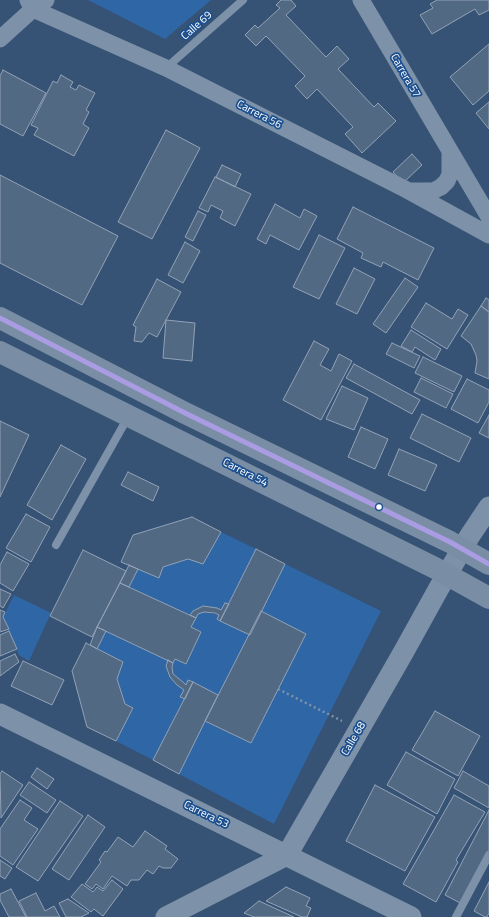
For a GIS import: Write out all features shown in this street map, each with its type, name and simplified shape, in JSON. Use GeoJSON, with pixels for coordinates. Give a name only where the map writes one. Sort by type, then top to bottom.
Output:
{"type":"FeatureCollection","features":[{"type":"Feature","properties":{"kind":"main road"},"geometry":{"type":"LineString","coordinates":[[0,318],[185,413],[462,549],[489,564]]}},
{"type":"Feature","properties":{"kind":"main road","name":"Carrera 54"},"geometry":{"type":"LineString","coordinates":[[0,352],[435,568],[489,598]]}},
{"type":"Feature","properties":{"kind":"street","name":"Carrera 57"},"geometry":{"type":"LineString","coordinates":[[361,0],[489,217]]}},
{"type":"Feature","properties":{"kind":"street","name":"Carrera 56"},"geometry":{"type":"LineString","coordinates":[[35,3],[407,190],[489,235]]}},
{"type":"Feature","properties":{"kind":"street"},"geometry":{"type":"LineString","coordinates":[[0,39],[35,3]]}},
{"type":"Feature","properties":{"kind":"street"},"geometry":{"type":"LineString","coordinates":[[407,190],[433,191],[441,188],[447,181],[450,174],[450,152]]}},
{"type":"Feature","properties":{"kind":"street","name":"Calle 68"},"geometry":{"type":"LineString","coordinates":[[287,855],[462,549],[489,507]]}},
{"type":"Feature","properties":{"kind":"street","name":"Carrera 53"},"geometry":{"type":"LineString","coordinates":[[0,714],[411,917]]}},
{"type":"Feature","properties":{"kind":"street"},"geometry":{"type":"LineString","coordinates":[[166,917],[287,855]]}},
{"type":"Feature","properties":{"kind":"lane","name":"Calle 69"},"geometry":{"type":"LineString","coordinates":[[166,68],[243,0]]}},
{"type":"Feature","properties":{"kind":"lane"},"geometry":{"type":"LineString","coordinates":[[56,544],[129,417]]}},
{"type":"Feature","properties":{"kind":"lane"},"geometry":{"type":"LineString","coordinates":[[456,917],[489,855]]}},
{"type":"Feature","properties":{"kind":"path"},"geometry":{"type":"LineString","coordinates":[[278,689],[359,730]]}},
{"type":"Feature","properties":{"kind":"shaded area"},"geometry":{"type":"Polygon","coordinates":[[[88,0],[211,0],[165,39],[88,0]]]}},
{"type":"Feature","properties":{"kind":"shaded area"},"geometry":{"type":"Polygon","coordinates":[[[221,532],[256,549],[229,604],[225,603],[221,610],[203,606],[193,611],[190,615],[129,587],[138,569],[159,578],[163,567],[188,559],[203,564],[221,532]]]}},
{"type":"Feature","properties":{"kind":"shaded area"},"geometry":{"type":"Polygon","coordinates":[[[285,564],[381,611],[274,824],[179,774],[205,721],[251,743],[306,634],[261,611],[285,564]]]}},
{"type":"Feature","properties":{"kind":"shaded area"},"geometry":{"type":"Polygon","coordinates":[[[14,595],[51,613],[29,661],[19,655],[3,617],[14,595]]]}},
{"type":"Feature","properties":{"kind":"shaded area"},"geometry":{"type":"Polygon","coordinates":[[[204,612],[219,615],[218,619],[250,635],[218,695],[189,680],[186,685],[173,674],[172,667],[175,659],[186,664],[201,632],[191,627],[198,614],[204,612]]]}},
{"type":"Feature","properties":{"kind":"shaded area"},"geometry":{"type":"Polygon","coordinates":[[[106,631],[168,660],[166,666],[170,677],[184,690],[185,699],[153,760],[116,741],[133,709],[125,704],[117,679],[123,662],[97,649],[106,631]]]}},
{"type":"Feature","properties":{"kind":"building"},"geometry":{"type":"Polygon","coordinates":[[[281,0],[291,0],[296,6],[286,15],[326,57],[337,46],[349,59],[338,69],[374,107],[378,103],[396,121],[362,153],[345,134],[353,127],[317,89],[307,99],[295,86],[305,76],[266,36],[256,46],[245,35],[255,25],[258,28],[280,8],[276,5],[281,0]]]}},
{"type":"Feature","properties":{"kind":"building"},"geometry":{"type":"Polygon","coordinates":[[[437,0],[489,0],[489,10],[479,15],[475,9],[432,34],[420,15],[433,8],[430,4],[437,0]]]}},
{"type":"Feature","properties":{"kind":"building"},"geometry":{"type":"Polygon","coordinates":[[[489,44],[489,91],[473,105],[450,77],[489,44]]]}},
{"type":"Feature","properties":{"kind":"building"},"geometry":{"type":"Polygon","coordinates":[[[3,70],[46,93],[23,136],[0,124],[0,76],[3,70]]]}},
{"type":"Feature","properties":{"kind":"building"},"geometry":{"type":"Polygon","coordinates":[[[61,75],[73,82],[70,87],[76,90],[79,85],[95,93],[86,110],[89,112],[83,124],[89,128],[74,156],[34,135],[38,128],[31,125],[53,81],[57,83],[61,75]]]}},
{"type":"Feature","properties":{"kind":"building"},"geometry":{"type":"Polygon","coordinates":[[[489,102],[489,129],[476,113],[489,102]]]}},
{"type":"Feature","properties":{"kind":"building"},"geometry":{"type":"Polygon","coordinates":[[[166,130],[200,148],[152,239],[118,222],[166,130]]]}},
{"type":"Feature","properties":{"kind":"building"},"geometry":{"type":"Polygon","coordinates":[[[412,154],[422,165],[403,183],[393,172],[412,154]]]}},
{"type":"Feature","properties":{"kind":"building"},"geometry":{"type":"Polygon","coordinates":[[[222,165],[241,174],[235,187],[216,177],[222,165]]]}},
{"type":"Feature","properties":{"kind":"building"},"geometry":{"type":"Polygon","coordinates":[[[0,175],[118,236],[82,305],[0,263],[0,175]]]}},
{"type":"Feature","properties":{"kind":"building"},"geometry":{"type":"Polygon","coordinates":[[[215,177],[251,194],[235,226],[220,218],[223,211],[211,205],[208,212],[199,208],[215,177]]]}},
{"type":"Feature","properties":{"kind":"building"},"geometry":{"type":"Polygon","coordinates":[[[275,204],[300,218],[304,209],[317,216],[299,250],[270,235],[266,244],[257,239],[275,204]]]}},
{"type":"Feature","properties":{"kind":"building"},"geometry":{"type":"Polygon","coordinates":[[[353,207],[434,248],[418,280],[383,262],[381,267],[361,258],[363,253],[337,239],[353,207]]]}},
{"type":"Feature","properties":{"kind":"building"},"geometry":{"type":"Polygon","coordinates":[[[198,211],[206,215],[193,241],[185,237],[198,211]]]}},
{"type":"Feature","properties":{"kind":"building"},"geometry":{"type":"Polygon","coordinates":[[[319,235],[345,248],[319,299],[293,287],[319,235]]]}},
{"type":"Feature","properties":{"kind":"building"},"geometry":{"type":"Polygon","coordinates":[[[185,242],[200,251],[183,283],[168,275],[185,242]]]}},
{"type":"Feature","properties":{"kind":"building"},"geometry":{"type":"Polygon","coordinates":[[[354,268],[375,279],[357,314],[336,304],[354,268]]]}},
{"type":"Feature","properties":{"kind":"building"},"geometry":{"type":"Polygon","coordinates":[[[405,278],[418,287],[386,333],[373,324],[405,278]]]}},
{"type":"Feature","properties":{"kind":"building"},"geometry":{"type":"Polygon","coordinates":[[[157,279],[181,292],[157,337],[149,333],[142,342],[134,341],[136,327],[133,325],[157,279]]]}},
{"type":"Feature","properties":{"kind":"building"},"geometry":{"type":"Polygon","coordinates":[[[486,298],[489,300],[489,312],[481,306],[486,298]]]}},
{"type":"Feature","properties":{"kind":"building"},"geometry":{"type":"Polygon","coordinates":[[[426,303],[452,319],[458,309],[468,315],[447,349],[411,327],[426,303]]]}},
{"type":"Feature","properties":{"kind":"building"},"geometry":{"type":"Polygon","coordinates":[[[481,306],[489,312],[489,379],[475,373],[477,361],[476,355],[471,344],[461,336],[481,306]]]}},
{"type":"Feature","properties":{"kind":"building"},"geometry":{"type":"Polygon","coordinates":[[[166,320],[195,323],[192,361],[163,358],[166,320]]]}},
{"type":"Feature","properties":{"kind":"building"},"geometry":{"type":"Polygon","coordinates":[[[411,330],[441,349],[435,360],[415,347],[412,352],[401,346],[411,330]]]}},
{"type":"Feature","properties":{"kind":"building"},"geometry":{"type":"Polygon","coordinates":[[[314,341],[329,349],[320,365],[331,371],[339,354],[352,361],[321,420],[283,400],[314,341]]]}},
{"type":"Feature","properties":{"kind":"building"},"geometry":{"type":"Polygon","coordinates":[[[392,343],[420,356],[414,368],[386,354],[392,343]]]}},
{"type":"Feature","properties":{"kind":"building"},"geometry":{"type":"Polygon","coordinates":[[[423,357],[462,376],[454,392],[415,373],[423,357]]]}},
{"type":"Feature","properties":{"kind":"building"},"geometry":{"type":"Polygon","coordinates":[[[354,364],[420,400],[412,414],[346,378],[354,364]]]}},
{"type":"Feature","properties":{"kind":"building"},"geometry":{"type":"Polygon","coordinates":[[[421,378],[453,394],[446,408],[414,392],[421,378]]]}},
{"type":"Feature","properties":{"kind":"building"},"geometry":{"type":"Polygon","coordinates":[[[467,379],[489,390],[489,402],[478,423],[451,409],[467,379]]]}},
{"type":"Feature","properties":{"kind":"building"},"geometry":{"type":"Polygon","coordinates":[[[342,386],[368,398],[354,430],[326,419],[342,386]]]}},
{"type":"Feature","properties":{"kind":"building"},"geometry":{"type":"Polygon","coordinates":[[[422,414],[471,438],[459,462],[410,438],[422,414]]]}},
{"type":"Feature","properties":{"kind":"building"},"geometry":{"type":"Polygon","coordinates":[[[489,415],[489,438],[479,433],[489,415]]]}},
{"type":"Feature","properties":{"kind":"building"},"geometry":{"type":"Polygon","coordinates":[[[0,421],[29,435],[0,497],[0,421]]]}},
{"type":"Feature","properties":{"kind":"building"},"geometry":{"type":"Polygon","coordinates":[[[361,427],[388,439],[375,469],[348,457],[361,427]]]}},
{"type":"Feature","properties":{"kind":"building"},"geometry":{"type":"Polygon","coordinates":[[[61,445],[86,459],[52,520],[27,505],[61,445]]]}},
{"type":"Feature","properties":{"kind":"building"},"geometry":{"type":"Polygon","coordinates":[[[399,449],[437,465],[425,491],[388,475],[399,449]]]}},
{"type":"Feature","properties":{"kind":"building"},"geometry":{"type":"Polygon","coordinates":[[[128,472],[159,487],[153,501],[121,485],[128,472]]]}},
{"type":"Feature","properties":{"kind":"building"},"geometry":{"type":"Polygon","coordinates":[[[26,514],[50,527],[31,562],[6,548],[26,514]]]}},
{"type":"Feature","properties":{"kind":"building"},"geometry":{"type":"Polygon","coordinates":[[[192,517],[221,532],[203,564],[188,559],[163,567],[159,578],[121,562],[133,535],[192,517]]]}},
{"type":"Feature","properties":{"kind":"building"},"geometry":{"type":"Polygon","coordinates":[[[256,549],[285,564],[250,635],[220,621],[256,549]]]}},
{"type":"Feature","properties":{"kind":"building"},"geometry":{"type":"Polygon","coordinates":[[[83,550],[126,571],[92,637],[50,616],[83,550]]]}},
{"type":"Feature","properties":{"kind":"building"},"geometry":{"type":"Polygon","coordinates":[[[7,552],[29,564],[13,591],[0,583],[0,565],[7,552]]]}},
{"type":"Feature","properties":{"kind":"building"},"geometry":{"type":"Polygon","coordinates":[[[129,565],[138,569],[129,587],[120,583],[129,565]]]}},
{"type":"Feature","properties":{"kind":"building"},"geometry":{"type":"Polygon","coordinates":[[[120,583],[196,618],[191,627],[201,632],[186,664],[175,659],[173,663],[97,627],[120,583]]]}},
{"type":"Feature","properties":{"kind":"building"},"geometry":{"type":"Polygon","coordinates":[[[0,589],[11,594],[3,608],[0,606],[0,589]]]}},
{"type":"Feature","properties":{"kind":"building"},"geometry":{"type":"Polygon","coordinates":[[[225,603],[229,604],[220,621],[217,619],[219,615],[215,613],[204,612],[198,614],[196,618],[190,615],[193,611],[203,606],[221,610],[225,603]]]}},
{"type":"Feature","properties":{"kind":"building"},"geometry":{"type":"Polygon","coordinates":[[[0,610],[5,612],[3,617],[9,629],[0,632],[0,610]]]}},
{"type":"Feature","properties":{"kind":"building"},"geometry":{"type":"Polygon","coordinates":[[[261,611],[306,634],[251,743],[205,721],[261,611]]]}},
{"type":"Feature","properties":{"kind":"building"},"geometry":{"type":"Polygon","coordinates":[[[97,627],[106,631],[97,649],[90,645],[97,627]]]}},
{"type":"Feature","properties":{"kind":"building"},"geometry":{"type":"Polygon","coordinates":[[[9,631],[17,649],[0,656],[0,635],[9,631]]]}},
{"type":"Feature","properties":{"kind":"building"},"geometry":{"type":"Polygon","coordinates":[[[86,643],[123,662],[117,679],[125,704],[133,708],[116,741],[87,727],[72,671],[86,643]]]}},
{"type":"Feature","properties":{"kind":"building"},"geometry":{"type":"Polygon","coordinates":[[[15,654],[19,662],[0,676],[0,661],[15,654]]]}},
{"type":"Feature","properties":{"kind":"building"},"geometry":{"type":"Polygon","coordinates":[[[168,660],[173,663],[173,674],[186,685],[188,680],[193,682],[185,699],[180,697],[184,690],[170,677],[166,666],[168,660]]]}},
{"type":"Feature","properties":{"kind":"building"},"geometry":{"type":"Polygon","coordinates":[[[23,661],[64,680],[52,705],[11,686],[23,661]]]}},
{"type":"Feature","properties":{"kind":"building"},"geometry":{"type":"Polygon","coordinates":[[[193,682],[218,695],[179,774],[153,760],[193,682]]]}},
{"type":"Feature","properties":{"kind":"building"},"geometry":{"type":"Polygon","coordinates":[[[435,711],[480,736],[458,776],[412,750],[435,711]]]}},
{"type":"Feature","properties":{"kind":"building"},"geometry":{"type":"Polygon","coordinates":[[[406,752],[455,779],[437,814],[387,785],[406,752]]]}},
{"type":"Feature","properties":{"kind":"building"},"geometry":{"type":"Polygon","coordinates":[[[37,768],[54,779],[47,789],[31,777],[37,768]]]}},
{"type":"Feature","properties":{"kind":"building"},"geometry":{"type":"Polygon","coordinates":[[[2,771],[23,785],[1,818],[0,774],[2,771]]]}},
{"type":"Feature","properties":{"kind":"building"},"geometry":{"type":"Polygon","coordinates":[[[463,771],[489,786],[489,808],[454,788],[463,771]]]}},
{"type":"Feature","properties":{"kind":"building"},"geometry":{"type":"Polygon","coordinates":[[[29,782],[56,800],[47,813],[20,795],[29,782]]]}},
{"type":"Feature","properties":{"kind":"building"},"geometry":{"type":"Polygon","coordinates":[[[375,785],[435,817],[405,871],[346,841],[375,785]]]}},
{"type":"Feature","properties":{"kind":"building"},"geometry":{"type":"Polygon","coordinates":[[[454,795],[485,812],[456,860],[458,862],[436,902],[403,884],[454,795]]]}},
{"type":"Feature","properties":{"kind":"building"},"geometry":{"type":"Polygon","coordinates":[[[20,800],[32,808],[24,820],[38,829],[13,865],[0,856],[0,829],[20,800]]]}},
{"type":"Feature","properties":{"kind":"building"},"geometry":{"type":"Polygon","coordinates":[[[60,801],[83,816],[38,881],[16,867],[60,801]]]}},
{"type":"Feature","properties":{"kind":"building"},"geometry":{"type":"Polygon","coordinates":[[[489,810],[489,852],[462,904],[445,895],[489,810]]]}},
{"type":"Feature","properties":{"kind":"building"},"geometry":{"type":"Polygon","coordinates":[[[88,815],[105,827],[69,880],[52,869],[88,815]]]}},
{"type":"Feature","properties":{"kind":"building"},"geometry":{"type":"Polygon","coordinates":[[[145,831],[167,846],[165,849],[178,859],[171,868],[163,868],[159,866],[153,874],[147,870],[139,880],[131,880],[127,886],[112,876],[103,889],[96,884],[92,889],[85,884],[101,862],[99,860],[105,851],[107,852],[118,837],[133,847],[145,831]]]}},
{"type":"Feature","properties":{"kind":"building"},"geometry":{"type":"Polygon","coordinates":[[[0,860],[12,868],[5,879],[0,876],[0,860]]]}},
{"type":"Feature","properties":{"kind":"building"},"geometry":{"type":"Polygon","coordinates":[[[112,880],[123,889],[103,916],[94,909],[91,912],[71,897],[82,884],[93,892],[97,887],[103,891],[112,880]]]}},
{"type":"Feature","properties":{"kind":"building"},"geometry":{"type":"Polygon","coordinates":[[[489,882],[489,913],[487,917],[485,917],[474,911],[489,882]]]}},
{"type":"Feature","properties":{"kind":"building"},"geometry":{"type":"Polygon","coordinates":[[[286,887],[310,898],[306,906],[311,908],[307,917],[302,917],[266,901],[286,887]]]}},
{"type":"Feature","properties":{"kind":"building"},"geometry":{"type":"Polygon","coordinates":[[[11,889],[26,917],[9,917],[0,900],[0,894],[11,889]]]}},
{"type":"Feature","properties":{"kind":"building"},"geometry":{"type":"Polygon","coordinates":[[[36,893],[45,911],[54,906],[60,917],[27,917],[19,901],[36,893]]]}},
{"type":"Feature","properties":{"kind":"building"},"geometry":{"type":"Polygon","coordinates":[[[68,899],[89,913],[81,917],[66,917],[59,903],[68,899]]]}},
{"type":"Feature","properties":{"kind":"building"},"geometry":{"type":"Polygon","coordinates":[[[259,901],[294,917],[254,917],[244,913],[259,901]]]}},
{"type":"Feature","properties":{"kind":"transit line"},"geometry":{"type":"LineString","coordinates":[[0,318],[185,413],[450,542],[489,564]]}}]}
